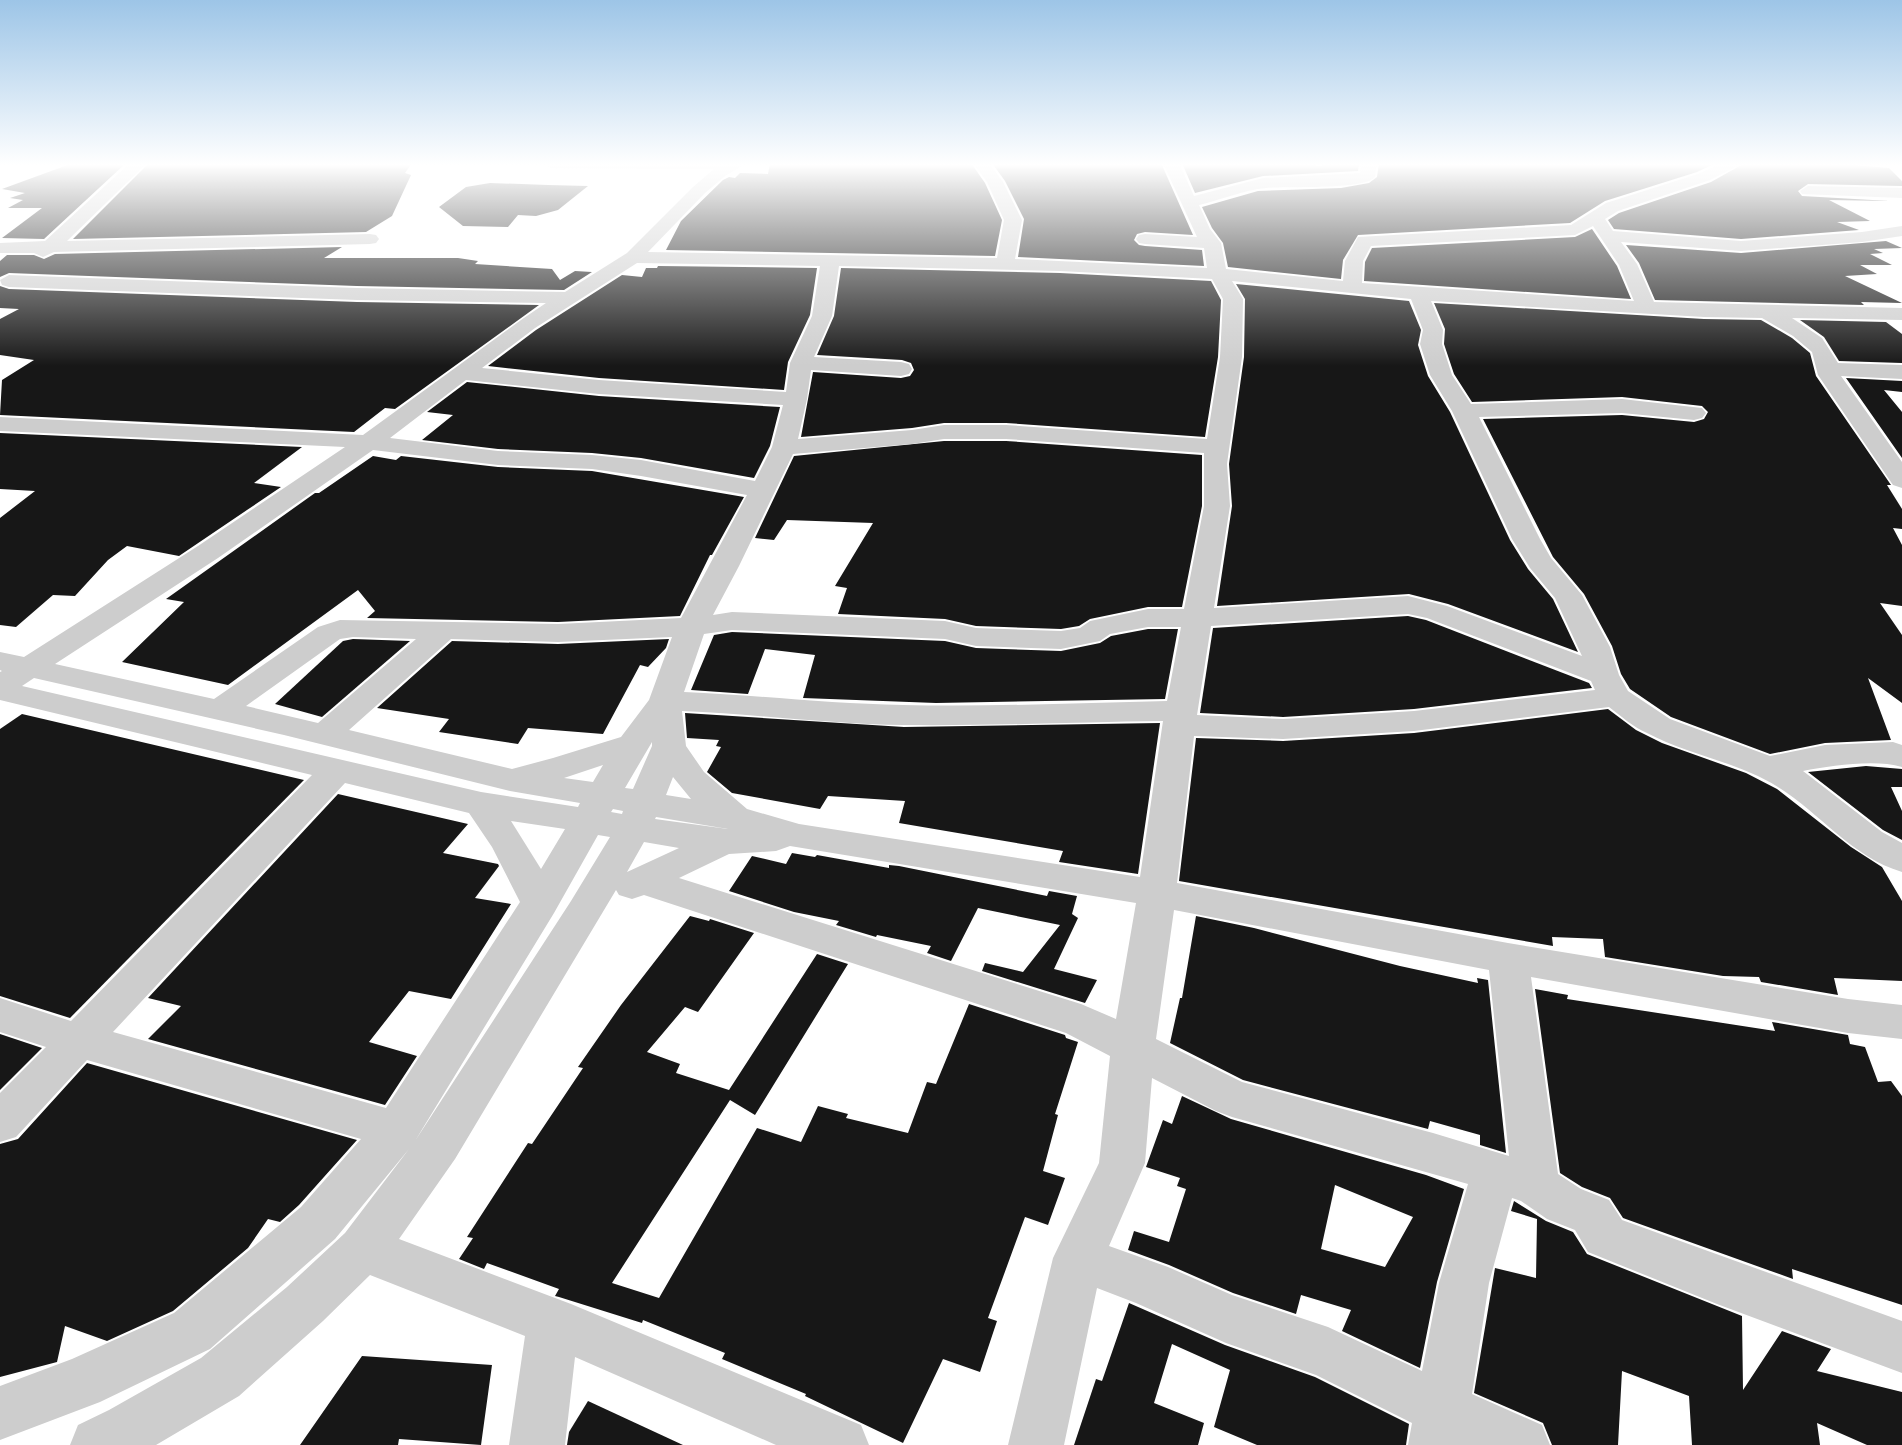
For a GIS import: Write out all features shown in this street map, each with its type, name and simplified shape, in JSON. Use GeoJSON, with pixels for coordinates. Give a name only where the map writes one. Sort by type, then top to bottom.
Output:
{"type":"FeatureCollection","features":[{"type":"Feature","properties":{"kind":"street"},"geometry":{"type":"LineString","coordinates":[[4,284],[67,230]]}},
{"type":"Feature","properties":{"kind":"street"},"geometry":{"type":"LineString","coordinates":[[618,813],[510,780],[331,752],[0,688],[14,664],[208,552],[366,444],[528,324],[633,257],[659,230]]}},
{"type":"Feature","properties":{"kind":"street"},"geometry":{"type":"LineString","coordinates":[[1005,264],[1011,230]]}},
{"type":"Feature","properties":{"kind":"street"},"geometry":{"type":"LineString","coordinates":[[1036,1445],[1078,1258],[1122,1163],[1133,1048],[1157,893],[1180,718],[1217,506],[1215,464],[1231,357],[1233,299],[1218,274],[1212,243],[1202,230]]}},
{"type":"Feature","properties":{"kind":"street"},"geometry":{"type":"LineString","coordinates":[[1352,288],[1354,261],[1364,241],[1572,230]]}},
{"type":"Feature","properties":{"kind":"street"},"geometry":{"type":"LineString","coordinates":[[1604,230],[1628,264],[1647,308]]}},
{"type":"Feature","properties":{"kind":"street"},"geometry":{"type":"LineString","coordinates":[[1607,236],[1741,246],[1862,237],[1902,231]]}},
{"type":"Feature","properties":{"kind":"street"},"geometry":{"type":"LineString","coordinates":[[0,248],[370,239]]}},
{"type":"Feature","properties":{"kind":"street"},"geometry":{"type":"LineString","coordinates":[[1145,239],[1212,243]]}},
{"type":"Feature","properties":{"kind":"street"},"geometry":{"type":"LineString","coordinates":[[633,257],[1005,264],[1218,274],[1419,294],[1647,308],[1768,313],[1902,314]]}},
{"type":"Feature","properties":{"kind":"street"},"geometry":{"type":"LineString","coordinates":[[121,1440],[220,1377],[305,1304],[363,1249],[439,1145],[585,911],[618,813],[633,744],[665,701],[691,627],[764,490],[784,447],[796,399],[801,363],[822,316],[830,262]]}},
{"type":"Feature","properties":{"kind":"street"},"geometry":{"type":"LineString","coordinates":[[4,284],[568,298]]}},
{"type":"Feature","properties":{"kind":"street"},"geometry":{"type":"LineString","coordinates":[[1419,294],[1433,330],[1431,344],[1441,375],[1464,411],[1526,539],[1540,562],[1568,595],[1594,647],[1609,686]]}},
{"type":"Feature","properties":{"kind":"street"},"geometry":{"type":"LineString","coordinates":[[1768,313],[1810,340],[1822,351],[1827,359],[1828,375],[1902,480]]}},
{"type":"Feature","properties":{"kind":"street"},"geometry":{"type":"LineString","coordinates":[[801,363],[901,369]]}},
{"type":"Feature","properties":{"kind":"street"},"geometry":{"type":"LineString","coordinates":[[1828,369],[1902,372]]}},
{"type":"Feature","properties":{"kind":"street"},"geometry":{"type":"LineString","coordinates":[[461,373],[599,387],[796,399]]}},
{"type":"Feature","properties":{"kind":"street"},"geometry":{"type":"LineString","coordinates":[[1464,411],[1622,406],[1694,413]]}},
{"type":"Feature","properties":{"kind":"street"},"geometry":{"type":"LineString","coordinates":[[0,424],[286,437],[498,458],[591,462],[641,468],[764,490]]}},
{"type":"Feature","properties":{"kind":"street"},"geometry":{"type":"LineString","coordinates":[[784,447],[912,437],[944,432],[1006,432],[1217,447]]}},
{"type":"Feature","properties":{"kind":"street"},"geometry":{"type":"LineString","coordinates":[[220,710],[329,633],[340,629],[558,633],[691,627],[732,621],[945,630],[976,637],[1061,640],[1089,636],[1101,627],[1148,618],[1199,618],[1408,605],[1437,612],[1609,686],[1658,726],[1768,767],[1792,780],[1869,841],[1902,859]]}},
{"type":"Feature","properties":{"kind":"street"},"geometry":{"type":"LineString","coordinates":[[0,1123],[78,1040],[331,752],[442,632]]}},
{"type":"Feature","properties":{"kind":"street"},"geometry":{"type":"LineString","coordinates":[[14,664],[220,710],[331,752],[481,804],[618,813],[728,830],[799,836],[1157,893],[1508,958],[1848,1016],[1902,1022]]}},
{"type":"Feature","properties":{"kind":"street"},"geometry":{"type":"LineString","coordinates":[[665,701],[747,704],[819,712],[904,715],[1180,718],[1282,729],[1414,722],[1609,686]]}},
{"type":"Feature","properties":{"kind":"street"},"geometry":{"type":"LineString","coordinates":[[665,701],[669,746],[728,830]]}},
{"type":"Feature","properties":{"kind":"street"},"geometry":{"type":"LineString","coordinates":[[510,780],[563,767],[633,744]]}},
{"type":"Feature","properties":{"kind":"street"},"geometry":{"type":"LineString","coordinates":[[0,1413],[81,1383],[192,1331],[318,1223],[396,1130],[540,903],[618,813],[669,746]]}},
{"type":"Feature","properties":{"kind":"street"},"geometry":{"type":"LineString","coordinates":[[1768,767],[1825,756],[1893,753],[1902,756]]}},
{"type":"Feature","properties":{"kind":"street"},"geometry":{"type":"LineString","coordinates":[[481,804],[508,843],[540,903]]}},
{"type":"Feature","properties":{"kind":"street"},"geometry":{"type":"LineString","coordinates":[[585,911],[728,830]]}},
{"type":"Feature","properties":{"kind":"street"},"geometry":{"type":"LineString","coordinates":[[642,880],[1081,1021],[1232,1098],[1515,1178],[1564,1204],[1592,1215],[1605,1236],[1717,1280],[1902,1347]]}},
{"type":"Feature","properties":{"kind":"street"},"geometry":{"type":"LineString","coordinates":[[1439,1427],[1464,1283],[1515,1178],[1508,958]]}},
{"type":"Feature","properties":{"kind":"street"},"geometry":{"type":"LineString","coordinates":[[0,1015],[78,1040],[396,1130]]}},
{"type":"Feature","properties":{"kind":"street"},"geometry":{"type":"LineString","coordinates":[[363,1249],[554,1322],[841,1445]]}},
{"type":"Feature","properties":{"kind":"street"},"geometry":{"type":"LineString","coordinates":[[1078,1258],[1150,1284],[1226,1318],[1328,1353],[1439,1427],[1522,1445]]}},
{"type":"Feature","properties":{"kind":"street"},"geometry":{"type":"LineString","coordinates":[[537,1445],[554,1322]]}},
{"type":"Feature","properties":{"kind":"building"},"geometry":{"type":"Polygon","coordinates":[[[12,230],[53,230],[44,239],[2,238],[12,230]]]}},
{"type":"Feature","properties":{"kind":"building"},"geometry":{"type":"Polygon","coordinates":[[[82,230],[369,230],[366,232],[73,239],[82,230]]]}},
{"type":"Feature","properties":{"kind":"building"},"geometry":{"type":"Polygon","coordinates":[[[676,230],[1000,230],[995,256],[666,250],[676,230]]]}},
{"type":"Feature","properties":{"kind":"building"},"geometry":{"type":"Polygon","coordinates":[[[1022,230],[1191,230],[1193,235],[1145,232],[1137,234],[1134,240],[1139,245],[1145,246],[1202,250],[1204,266],[1018,257],[1022,230]]]}},
{"type":"Feature","properties":{"kind":"building"},"geometry":{"type":"Polygon","coordinates":[[[1214,230],[1439,230],[1358,235],[1343,260],[1341,279],[1228,267],[1223,243],[1214,230]]]}},
{"type":"Feature","properties":{"kind":"building"},"geometry":{"type":"Polygon","coordinates":[[[1593,230],[1617,266],[1631,299],[1364,281],[1365,262],[1372,248],[1575,237],[1593,230]]]}},
{"type":"Feature","properties":{"kind":"building"},"geometry":{"type":"Polygon","coordinates":[[[1632,230],[1853,230],[1741,239],[1632,230]]]}},
{"type":"Feature","properties":{"kind":"building"},"geometry":{"type":"Polygon","coordinates":[[[1886,241],[1902,248],[1874,249],[1883,253],[1870,254],[1892,265],[1860,265],[1877,274],[1845,276],[1902,303],[1861,302],[1864,305],[1655,300],[1639,263],[1626,245],[1741,253],[1886,241]]]}},
{"type":"Feature","properties":{"kind":"building"},"geometry":{"type":"Polygon","coordinates":[[[342,247],[324,258],[458,258],[478,261],[475,264],[552,269],[560,280],[575,271],[592,272],[564,290],[357,286],[9,273],[0,277],[0,261],[7,255],[34,255],[44,259],[55,254],[342,247]]]}},
{"type":"Feature","properties":{"kind":"building"},"geometry":{"type":"Polygon","coordinates":[[[658,266],[817,268],[810,315],[788,362],[784,390],[599,378],[488,366],[536,330],[622,275],[642,277],[646,268],[657,268],[658,266]]]}},
{"type":"Feature","properties":{"kind":"building"},"geometry":{"type":"Polygon","coordinates":[[[841,268],[1060,273],[1211,281],[1221,300],[1218,357],[1205,437],[1006,423],[944,423],[912,428],[801,437],[813,372],[901,378],[910,376],[914,370],[911,363],[902,360],[817,355],[834,316],[841,268]]]}},
{"type":"Feature","properties":{"kind":"building"},"geometry":{"type":"Polygon","coordinates":[[[1236,284],[1409,301],[1421,330],[1418,345],[1428,376],[1450,412],[1510,540],[1528,569],[1553,599],[1578,652],[1448,604],[1409,594],[1217,606],[1232,506],[1229,464],[1244,357],[1245,299],[1236,284]]]}},
{"type":"Feature","properties":{"kind":"building"},"geometry":{"type":"Polygon","coordinates":[[[0,286],[9,289],[357,302],[539,305],[395,409],[385,408],[354,432],[0,415],[2,380],[34,360],[0,355],[0,319],[19,309],[0,308],[0,286]]]}},
{"type":"Feature","properties":{"kind":"building"},"geometry":{"type":"Polygon","coordinates":[[[1434,303],[1704,319],[1761,320],[1792,338],[1810,353],[1816,376],[1891,485],[1887,485],[1902,509],[1902,529],[1893,528],[1902,545],[1902,606],[1880,603],[1902,635],[1902,703],[1868,678],[1891,740],[1825,743],[1770,754],[1671,717],[1630,689],[1621,674],[1612,646],[1584,594],[1553,557],[1483,419],[1622,415],[1694,422],[1704,419],[1708,412],[1702,406],[1622,397],[1472,402],[1454,374],[1444,344],[1445,329],[1434,303]]]}},
{"type":"Feature","properties":{"kind":"building"},"geometry":{"type":"Polygon","coordinates":[[[1800,320],[1886,322],[1902,334],[1902,363],[1839,361],[1824,337],[1800,320]]]}},
{"type":"Feature","properties":{"kind":"building"},"geometry":{"type":"Polygon","coordinates":[[[1846,378],[1902,381],[1902,392],[1884,390],[1902,412],[1902,458],[1846,378]]]}},
{"type":"Feature","properties":{"kind":"building"},"geometry":{"type":"Polygon","coordinates":[[[467,382],[599,396],[780,407],[770,446],[754,478],[641,458],[592,453],[498,449],[422,440],[453,415],[427,412],[467,382]]]}},
{"type":"Feature","properties":{"kind":"building"},"geometry":{"type":"Polygon","coordinates":[[[0,433],[302,447],[254,483],[281,487],[179,556],[127,546],[108,560],[75,596],[53,595],[16,627],[0,625],[0,518],[35,491],[0,489],[0,433]]]}},
{"type":"Feature","properties":{"kind":"building"},"geometry":{"type":"Polygon","coordinates":[[[944,441],[1006,441],[1202,455],[1202,506],[1182,607],[1148,607],[1090,619],[1079,626],[1061,629],[976,626],[945,619],[838,614],[847,588],[835,586],[873,523],[787,520],[774,540],[755,538],[794,456],[944,441]]]}},
{"type":"Feature","properties":{"kind":"building"},"geometry":{"type":"Polygon","coordinates":[[[373,456],[396,460],[401,456],[498,467],[592,471],[744,497],[710,555],[680,616],[558,622],[367,618],[375,611],[358,590],[228,685],[122,662],[184,602],[166,599],[315,493],[319,493],[373,456]]]}},
{"type":"Feature","properties":{"kind":"building"},"geometry":{"type":"Polygon","coordinates":[[[1408,616],[1426,620],[1589,683],[1592,688],[1414,709],[1283,717],[1200,713],[1213,628],[1408,616]]]}},
{"type":"Feature","properties":{"kind":"building"},"geometry":{"type":"Polygon","coordinates":[[[1148,629],[1178,629],[1165,699],[936,703],[803,698],[815,655],[765,649],[748,694],[691,690],[714,635],[732,632],[945,641],[976,648],[1061,651],[1100,643],[1111,636],[1148,629]]]}},
{"type":"Feature","properties":{"kind":"building"},"geometry":{"type":"Polygon","coordinates":[[[353,639],[410,641],[322,717],[275,704],[343,641],[353,639]]]}},
{"type":"Feature","properties":{"kind":"building"},"geometry":{"type":"Polygon","coordinates":[[[669,639],[666,648],[648,667],[640,665],[603,734],[528,728],[518,744],[439,732],[449,719],[377,708],[452,641],[558,644],[669,639]]]}},
{"type":"Feature","properties":{"kind":"building"},"geometry":{"type":"Polygon","coordinates":[[[1608,709],[1636,730],[1662,743],[1746,773],[1777,789],[1851,847],[1882,867],[1902,901],[1902,981],[1834,978],[1838,995],[1761,982],[1759,977],[1723,976],[1605,957],[1603,939],[1552,937],[1553,946],[1179,881],[1196,738],[1283,741],[1414,733],[1608,709]]]}},
{"type":"Feature","properties":{"kind":"building"},"geometry":{"type":"Polygon","coordinates":[[[685,713],[904,727],[1160,723],[1138,874],[1059,862],[1063,851],[899,823],[905,801],[828,796],[820,809],[732,793],[707,772],[721,747],[716,746],[719,740],[687,738],[685,713]]]}},
{"type":"Feature","properties":{"kind":"building"},"geometry":{"type":"Polygon","coordinates":[[[22,714],[304,780],[70,1018],[0,996],[0,729],[22,714]]]}},
{"type":"Feature","properties":{"kind":"building"},"geometry":{"type":"Polygon","coordinates":[[[1866,766],[1902,769],[1902,787],[1891,787],[1902,811],[1902,840],[1883,830],[1808,772],[1866,766]]]}},
{"type":"Feature","properties":{"kind":"building"},"geometry":{"type":"Polygon","coordinates":[[[338,794],[468,824],[443,853],[498,864],[499,866],[475,898],[511,904],[451,999],[409,991],[369,1042],[417,1056],[385,1105],[148,1039],[181,1006],[148,998],[338,794]]]}},
{"type":"Feature","properties":{"kind":"building"},"geometry":{"type":"Polygon","coordinates":[[[792,853],[815,857],[817,855],[889,868],[889,865],[899,866],[1047,896],[1049,891],[1077,896],[1072,914],[1078,918],[1054,969],[1097,980],[1085,1003],[982,971],[985,963],[1023,972],[1060,925],[978,908],[951,961],[927,953],[931,946],[877,935],[876,937],[836,925],[839,921],[794,912],[729,891],[752,856],[786,864],[792,853]]]}},
{"type":"Feature","properties":{"kind":"building"},"geometry":{"type":"Polygon","coordinates":[[[690,916],[709,921],[710,919],[754,933],[698,1012],[685,1007],[647,1052],[680,1064],[676,1073],[729,1090],[817,954],[848,964],[755,1115],[730,1100],[612,1283],[659,1298],[757,1128],[801,1142],[818,1106],[848,1114],[846,1118],[908,1133],[927,1082],[936,1084],[969,1004],[1065,1035],[1066,1038],[1078,1042],[1055,1114],[1058,1115],[1043,1171],[1065,1178],[1048,1225],[1025,1217],[988,1318],[997,1321],[980,1372],[943,1359],[903,1443],[805,1396],[806,1394],[722,1359],[725,1353],[643,1320],[642,1323],[555,1296],[559,1289],[487,1263],[484,1269],[459,1259],[473,1238],[467,1237],[528,1143],[532,1144],[583,1068],[578,1067],[621,1005],[690,916]]]}},
{"type":"Feature","properties":{"kind":"building"},"geometry":{"type":"Polygon","coordinates":[[[1196,916],[1254,928],[1400,966],[1478,983],[1477,978],[1488,980],[1506,1153],[1480,1145],[1480,1135],[1430,1121],[1428,1129],[1243,1080],[1170,1043],[1180,998],[1182,998],[1196,916]]]}},
{"type":"Feature","properties":{"kind":"building"},"geometry":{"type":"Polygon","coordinates":[[[1535,989],[1568,995],[1567,999],[1775,1031],[1772,1022],[1848,1035],[1850,1044],[1865,1047],[1878,1082],[1891,1081],[1902,1096],[1902,1305],[1792,1269],[1793,1279],[1623,1218],[1610,1198],[1582,1187],[1560,1173],[1535,989]]]}},
{"type":"Feature","properties":{"kind":"building"},"geometry":{"type":"Polygon","coordinates":[[[0,1034],[42,1048],[0,1090],[0,1034]]]}},
{"type":"Feature","properties":{"kind":"building"},"geometry":{"type":"Polygon","coordinates":[[[87,1063],[357,1140],[299,1205],[280,1222],[268,1219],[248,1248],[173,1311],[107,1341],[65,1326],[57,1362],[0,1377],[0,1144],[18,1139],[87,1063]]]}},
{"type":"Feature","properties":{"kind":"building"},"geometry":{"type":"Polygon","coordinates":[[[1182,1096],[1231,1119],[1426,1175],[1464,1189],[1437,1282],[1420,1368],[1342,1331],[1351,1310],[1301,1295],[1296,1314],[1233,1293],[1128,1250],[1134,1231],[1169,1242],[1186,1189],[1177,1186],[1180,1178],[1146,1167],[1163,1120],[1172,1124],[1182,1096]],[[1335,1185],[1321,1249],[1385,1267],[1413,1217],[1335,1185]]]}},
{"type":"Feature","properties":{"kind":"building"},"geometry":{"type":"Polygon","coordinates":[[[1514,1201],[1546,1221],[1573,1232],[1587,1254],[1742,1316],[1743,1390],[1782,1331],[1831,1349],[1817,1371],[1902,1392],[1902,1445],[1867,1445],[1817,1423],[1820,1445],[1692,1445],[1689,1396],[1622,1371],[1618,1445],[1552,1445],[1543,1423],[1474,1393],[1495,1268],[1536,1278],[1537,1219],[1511,1211],[1514,1201]]]}},
{"type":"Feature","properties":{"kind":"building"},"geometry":{"type":"Polygon","coordinates":[[[1129,1303],[1225,1345],[1315,1377],[1409,1424],[1406,1445],[1257,1445],[1214,1427],[1230,1370],[1172,1344],[1154,1403],[1204,1423],[1198,1445],[1074,1445],[1096,1379],[1102,1381],[1129,1303]]]}},
{"type":"Feature","properties":{"kind":"building"},"geometry":{"type":"Polygon","coordinates":[[[362,1356],[492,1365],[481,1445],[399,1439],[398,1445],[300,1445],[362,1356]]]}},
{"type":"Feature","properties":{"kind":"building"},"geometry":{"type":"Polygon","coordinates":[[[588,1401],[683,1445],[567,1445],[569,1432],[588,1401]]]}}]}
